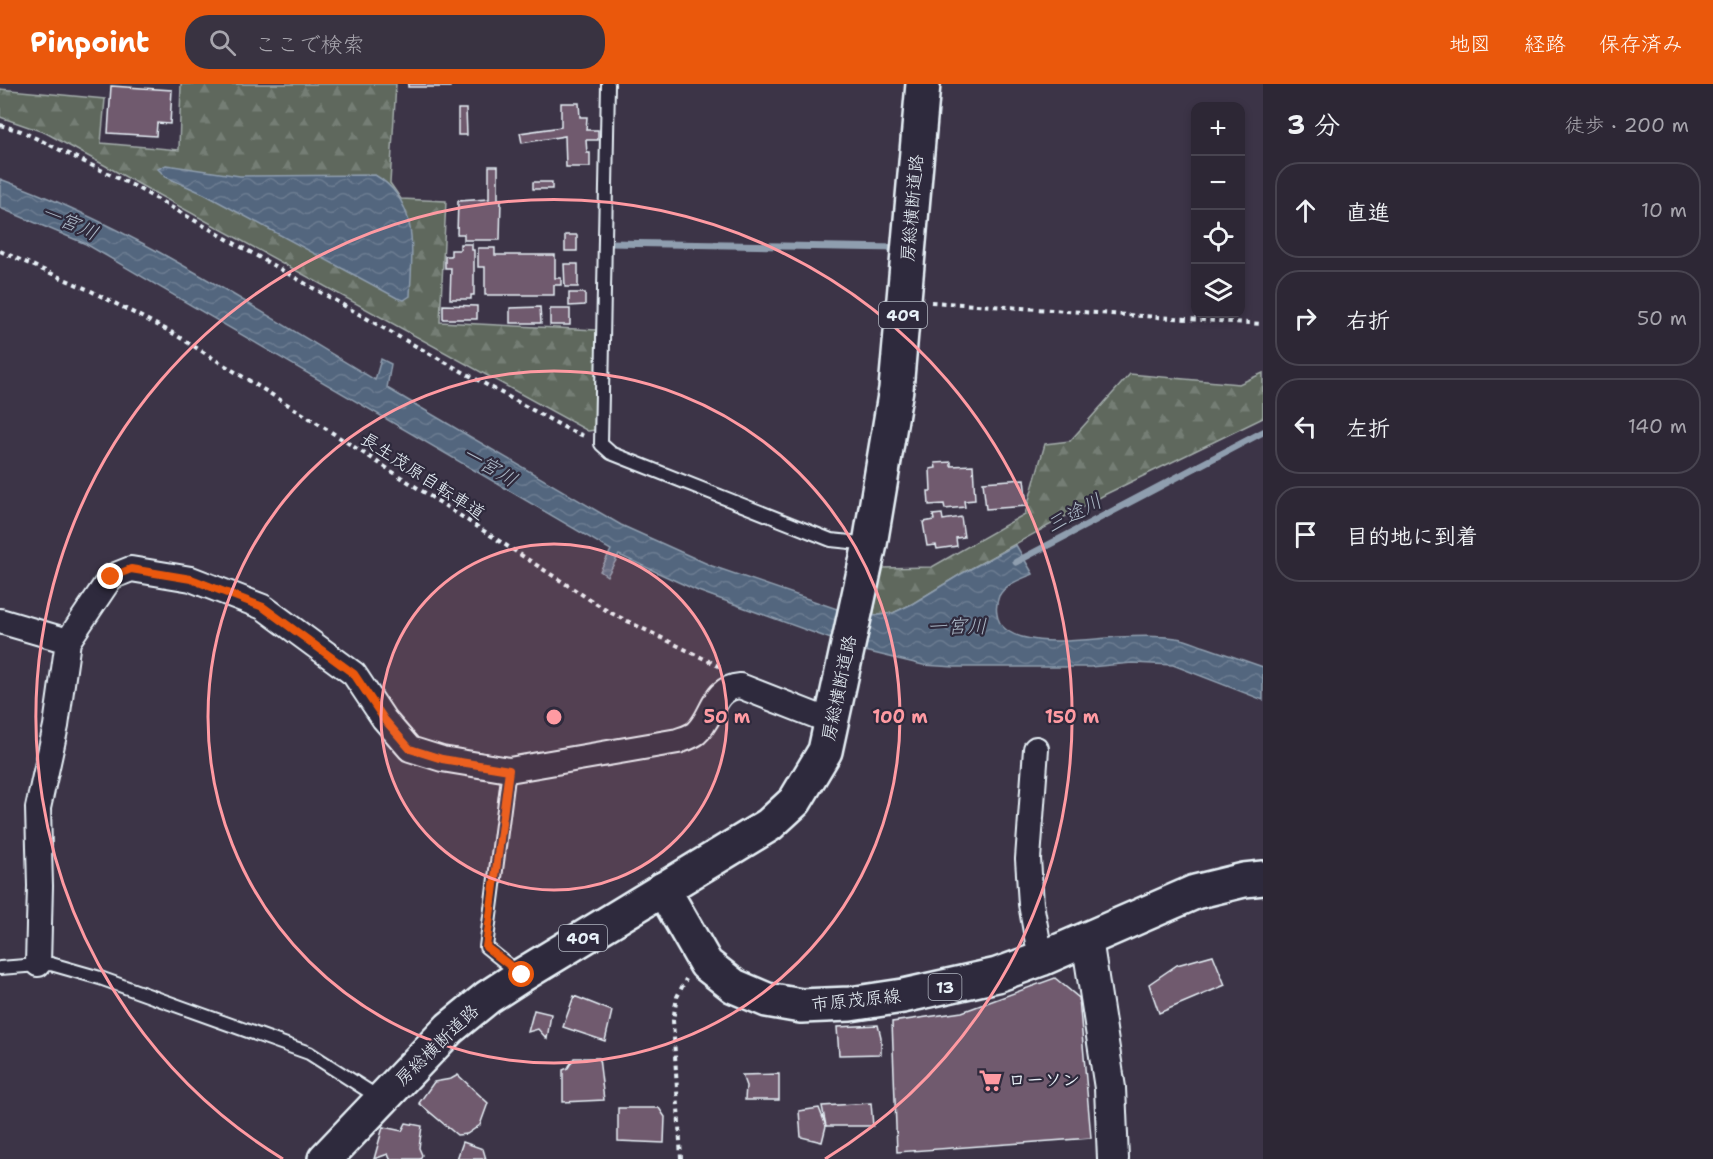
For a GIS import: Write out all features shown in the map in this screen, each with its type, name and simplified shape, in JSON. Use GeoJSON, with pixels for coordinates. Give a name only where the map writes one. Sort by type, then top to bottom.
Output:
{"type":"FeatureCollection","features":[{"type":"Feature","properties":{"kind":"main road","name":"房総横断道路"},"geometry":{"type":"LineString","coordinates":[[325,1159],[450,1028],[488,997],[522,975],[769,825],[795,801],[825,751],[870,544],[896,389],[923,84]]}},
{"type":"Feature","properties":{"kind":"main road","name":"市原茂原線"},"geometry":{"type":"LineString","coordinates":[[663,889],[706,964],[734,986],[767,1000],[801,1006],[850,1004],[903,996],[997,975],[1041,959],[1195,892],[1244,880],[1263,878]]}},
{"type":"Feature","properties":{"kind":"street"},"geometry":{"type":"LineString","coordinates":[[38,964],[40,886],[38,808],[56,726],[68,641],[111,577],[131,569],[191,579],[263,607],[354,674],[384,719],[410,749],[442,759],[509,770],[678,741],[695,734],[719,696],[728,687],[740,686],[832,722]]}},
{"type":"Feature","properties":{"kind":"street"},"geometry":{"type":"LineString","coordinates":[[0,621],[68,641]]}},
{"type":"Feature","properties":{"kind":"street"},"geometry":{"type":"LineString","coordinates":[[1036,749],[1028,859],[1031,904],[1041,959]]}},
{"type":"Feature","properties":{"kind":"street"},"geometry":{"type":"LineString","coordinates":[[1087,939],[1110,1088],[1113,1159]]}},
{"type":"Feature","properties":{"kind":"lane"},"geometry":{"type":"LineString","coordinates":[[608,84],[602,444],[611,453],[831,540],[870,544]]}},
{"type":"Feature","properties":{"kind":"lane"},"geometry":{"type":"LineString","coordinates":[[509,770],[486,947],[522,975]]}},
{"type":"Feature","properties":{"kind":"lane"},"geometry":{"type":"LineString","coordinates":[[0,968],[51,964],[92,975],[309,1053],[381,1100]]}},
{"type":"Feature","properties":{"kind":"path"},"geometry":{"type":"LineString","coordinates":[[0,125],[21,131],[134,186],[401,338],[569,430],[602,444]]}},
{"type":"Feature","properties":{"kind":"path","name":"長生茂原自転車道"},"geometry":{"type":"LineString","coordinates":[[0,250],[89,290],[171,332],[311,419],[609,612],[726,670]]}},
{"type":"Feature","properties":{"kind":"path"},"geometry":{"type":"LineString","coordinates":[[904,301],[1263,324]]}},
{"type":"Feature","properties":{"kind":"path"},"geometry":{"type":"LineString","coordinates":[[681,1159],[673,1020],[677,998],[686,979],[706,964]]}},
{"type":"Feature","properties":{"kind":"green space"},"geometry":{"type":"Polygon","coordinates":[[[181,84],[396,84],[390,183],[401,199],[446,201],[440,322],[596,330],[595,430],[588,431],[46,133],[0,117],[0,89],[105,99],[101,143],[179,150],[181,84]]]}},
{"type":"Feature","properties":{"kind":"green space"},"geometry":{"type":"Polygon","coordinates":[[[1263,373],[1263,418],[1106,494],[961,574],[912,604],[893,613],[873,616],[882,568],[932,567],[1025,514],[1045,444],[1070,441],[1130,374],[1239,384],[1263,373]]]}},
{"type":"Feature","properties":{"kind":"water"},"geometry":{"type":"Polygon","coordinates":[[[166,165],[240,176],[375,175],[390,186],[400,199],[406,213],[412,245],[410,296],[404,300],[397,298],[204,194],[166,177],[158,169],[166,165]]]}},
{"type":"Feature","properties":{"kind":"water","name":"一宮川"},"geometry":{"type":"Polygon","coordinates":[[[0,179],[49,198],[98,221],[192,270],[375,380],[381,359],[391,364],[387,388],[621,525],[712,566],[837,609],[873,616],[893,613],[912,604],[961,574],[1016,545],[1033,574],[1006,588],[999,596],[997,603],[997,614],[1002,626],[1014,634],[1048,641],[1139,636],[1183,639],[1263,667],[1263,700],[1173,665],[1132,663],[1090,667],[955,667],[923,665],[865,651],[698,591],[619,555],[607,576],[600,571],[611,550],[86,244],[0,208],[0,179]]]}},
{"type":"Feature","properties":{"kind":"building"},"geometry":{"type":"Polygon","coordinates":[[[408,84],[450,84],[450,87],[408,87],[408,84]]]}},
{"type":"Feature","properties":{"kind":"building"},"geometry":{"type":"Polygon","coordinates":[[[111,86],[172,90],[170,124],[157,123],[156,136],[108,133],[111,86]]]}},
{"type":"Feature","properties":{"kind":"building"},"geometry":{"type":"Polygon","coordinates":[[[561,103],[579,103],[580,117],[587,117],[586,130],[598,130],[598,140],[586,140],[587,153],[590,153],[590,167],[566,167],[565,136],[522,143],[520,133],[561,127],[561,103]]]}},
{"type":"Feature","properties":{"kind":"building"},"geometry":{"type":"Polygon","coordinates":[[[458,109],[466,109],[467,135],[458,135],[458,109]]]}},
{"type":"Feature","properties":{"kind":"building"},"geometry":{"type":"Polygon","coordinates":[[[489,166],[498,166],[498,199],[501,199],[500,240],[464,240],[464,234],[457,234],[458,201],[489,199],[489,166]]]}},
{"type":"Feature","properties":{"kind":"building"},"geometry":{"type":"Polygon","coordinates":[[[533,182],[552,182],[552,189],[533,189],[533,182]]]}},
{"type":"Feature","properties":{"kind":"building"},"geometry":{"type":"Polygon","coordinates":[[[565,235],[577,235],[577,251],[565,251],[565,235]]]}},
{"type":"Feature","properties":{"kind":"building"},"geometry":{"type":"Polygon","coordinates":[[[460,244],[472,244],[472,250],[474,250],[474,295],[471,295],[471,299],[450,299],[451,268],[445,268],[445,256],[451,256],[451,250],[460,250],[460,244]]]}},
{"type":"Feature","properties":{"kind":"building"},"geometry":{"type":"Polygon","coordinates":[[[478,248],[495,248],[495,255],[555,255],[555,278],[561,278],[561,285],[554,285],[554,295],[485,295],[485,267],[478,267],[478,248]]]}},
{"type":"Feature","properties":{"kind":"building"},"geometry":{"type":"Polygon","coordinates":[[[564,264],[578,264],[578,287],[565,287],[564,264]]]}},
{"type":"Feature","properties":{"kind":"building"},"geometry":{"type":"Polygon","coordinates":[[[569,293],[585,293],[585,305],[569,306],[569,293]]]}},
{"type":"Feature","properties":{"kind":"building"},"geometry":{"type":"Polygon","coordinates":[[[443,305],[477,306],[477,319],[443,319],[443,305]]]}},
{"type":"Feature","properties":{"kind":"building"},"geometry":{"type":"Polygon","coordinates":[[[540,307],[541,323],[510,323],[510,308],[540,307]]]}},
{"type":"Feature","properties":{"kind":"building"},"geometry":{"type":"Polygon","coordinates":[[[550,309],[570,309],[570,325],[550,325],[550,309]]]}},
{"type":"Feature","properties":{"kind":"building"},"geometry":{"type":"Polygon","coordinates":[[[951,462],[951,466],[973,465],[975,500],[964,501],[965,507],[945,509],[944,504],[929,505],[930,469],[936,468],[935,463],[951,462]]]}},
{"type":"Feature","properties":{"kind":"building"},"geometry":{"type":"Polygon","coordinates":[[[1024,479],[1027,506],[986,509],[983,482],[1024,479]]]}},
{"type":"Feature","properties":{"kind":"building"},"geometry":{"type":"Polygon","coordinates":[[[942,514],[943,520],[961,517],[964,537],[956,538],[957,546],[937,549],[936,545],[927,546],[923,522],[934,520],[933,515],[942,514]]]}},
{"type":"Feature","properties":{"kind":"building"},"geometry":{"type":"Polygon","coordinates":[[[1213,955],[1225,985],[1159,1013],[1149,984],[1177,965],[1213,955]]]}},
{"type":"Feature","properties":{"kind":"building","name":"ローソン"},"geometry":{"type":"Polygon","coordinates":[[[1055,978],[1079,998],[1091,1138],[897,1152],[892,1022],[962,1012],[1055,978]]]}},
{"type":"Feature","properties":{"kind":"building"},"geometry":{"type":"Polygon","coordinates":[[[574,996],[612,1011],[605,1041],[563,1027],[574,996]]]}},
{"type":"Feature","properties":{"kind":"building"},"geometry":{"type":"Polygon","coordinates":[[[534,1010],[551,1014],[547,1039],[538,1029],[528,1032],[534,1010]]]}},
{"type":"Feature","properties":{"kind":"building"},"geometry":{"type":"Polygon","coordinates":[[[878,1025],[881,1054],[839,1055],[837,1027],[878,1025]]]}},
{"type":"Feature","properties":{"kind":"building"},"geometry":{"type":"Polygon","coordinates":[[[574,1058],[599,1058],[604,1100],[563,1102],[563,1070],[568,1068],[574,1058]]]}},
{"type":"Feature","properties":{"kind":"building"},"geometry":{"type":"Polygon","coordinates":[[[779,1074],[779,1100],[745,1100],[746,1086],[742,1075],[779,1074]]]}},
{"type":"Feature","properties":{"kind":"building"},"geometry":{"type":"Polygon","coordinates":[[[458,1075],[488,1103],[480,1125],[467,1134],[457,1135],[419,1103],[434,1082],[451,1079],[458,1075]]]}},
{"type":"Feature","properties":{"kind":"building"},"geometry":{"type":"Polygon","coordinates":[[[871,1103],[873,1126],[826,1126],[822,1106],[871,1103]]]}},
{"type":"Feature","properties":{"kind":"building"},"geometry":{"type":"Polygon","coordinates":[[[618,1108],[659,1108],[665,1117],[664,1143],[618,1141],[618,1108]]]}},
{"type":"Feature","properties":{"kind":"building"},"geometry":{"type":"Polygon","coordinates":[[[819,1108],[826,1126],[822,1142],[801,1137],[799,1111],[819,1108]]]}},
{"type":"Feature","properties":{"kind":"building"},"geometry":{"type":"Polygon","coordinates":[[[406,1123],[422,1126],[420,1159],[390,1159],[388,1154],[374,1159],[383,1127],[402,1131],[406,1123]]]}},
{"type":"Feature","properties":{"kind":"building"},"geometry":{"type":"Polygon","coordinates":[[[463,1142],[483,1149],[486,1159],[457,1159],[463,1142]]]}},
{"type":"Feature","properties":{"kind":"waterway"},"geometry":{"type":"LineString","coordinates":[[609,243],[898,248]]}},
{"type":"Feature","properties":{"kind":"waterway","name":"三途川"},"geometry":{"type":"LineString","coordinates":[[1016,562],[1263,432]]}},
{"type":"Feature","properties":{"kind":"place","name":"ローソン"},"geometry":{"type":"Point","coordinates":[990,1080]}},
{"type":"Feature","properties":{"kind":"route"},"geometry":{"type":"LineString","coordinates":[[111,577],[131,569],[191,579],[263,607],[354,674],[384,719],[410,749],[442,759],[509,770],[486,947],[522,975]]}}]}
